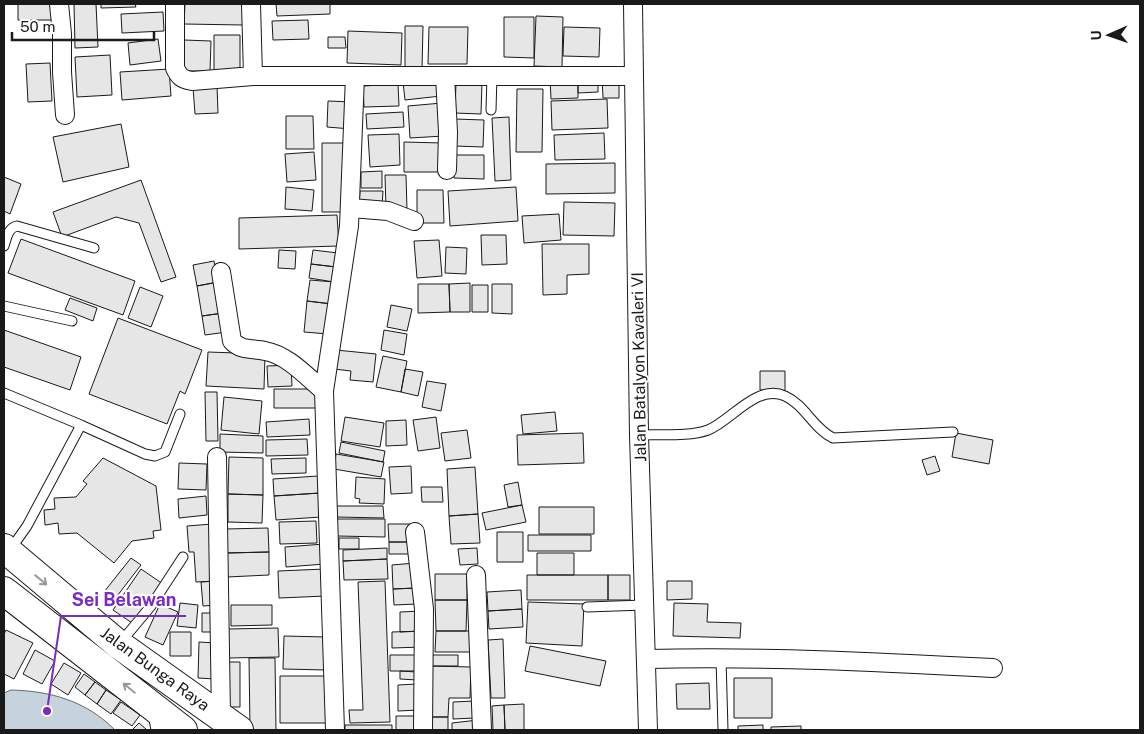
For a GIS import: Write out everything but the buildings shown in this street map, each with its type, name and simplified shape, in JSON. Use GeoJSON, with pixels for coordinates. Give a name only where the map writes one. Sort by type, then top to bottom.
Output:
{"type":"FeatureCollection","features":[{"type":"Feature","properties":{"kind":"main road","name":"Jalan Bunga Raya"},"geometry":{"type":"LineString","coordinates":[[6,550],[113,657],[154,718],[183,730]]}},
{"type":"Feature","properties":{"kind":"main road","name":"Jalan Bunga Raya"},"geometry":{"type":"LineString","coordinates":[[4,591],[113,657],[230,723]]}},
{"type":"Feature","properties":{"kind":"street"},"geometry":{"type":"LineString","coordinates":[[60,4],[65,115]]}},
{"type":"Feature","properties":{"kind":"street"},"geometry":{"type":"LineString","coordinates":[[175,4],[175,68],[178,76],[184,80],[253,76],[634,76]]}},
{"type":"Feature","properties":{"kind":"street"},"geometry":{"type":"LineString","coordinates":[[251,4],[253,76]]}},
{"type":"Feature","properties":{"kind":"street","name":"Jalan Batalyon Kavaleri VI"},"geometry":{"type":"LineString","coordinates":[[634,4],[639,435],[648,730]]}},
{"type":"Feature","properties":{"kind":"street"},"geometry":{"type":"LineString","coordinates":[[336,730],[324,390],[351,208],[355,76]]}},
{"type":"Feature","properties":{"kind":"street"},"geometry":{"type":"LineString","coordinates":[[445,76],[448,132],[447,170]]}},
{"type":"Feature","properties":{"kind":"street"},"geometry":{"type":"LineString","coordinates":[[351,208],[388,211],[414,220]]}},
{"type":"Feature","properties":{"kind":"street"},"geometry":{"type":"LineString","coordinates":[[220,272],[232,341],[236,346],[268,351],[290,362],[324,390]]}},
{"type":"Feature","properties":{"kind":"street"},"geometry":{"type":"LineString","coordinates":[[217,457],[230,723]]}},
{"type":"Feature","properties":{"kind":"street"},"geometry":{"type":"LineString","coordinates":[[415,532],[424,609],[423,730]]}},
{"type":"Feature","properties":{"kind":"street"},"geometry":{"type":"LineString","coordinates":[[476,575],[482,730]]}},
{"type":"Feature","properties":{"kind":"street"},"geometry":{"type":"LineString","coordinates":[[647,659],[721,658],[884,662],[993,668]]}},
{"type":"Feature","properties":{"kind":"lane"},"geometry":{"type":"LineString","coordinates":[[491,110],[492,76]]}},
{"type":"Feature","properties":{"kind":"lane"},"geometry":{"type":"LineString","coordinates":[[4,246],[9,231],[12,227],[17,226],[94,248]]}},
{"type":"Feature","properties":{"kind":"lane"},"geometry":{"type":"LineString","coordinates":[[4,306],[72,321]]}},
{"type":"Feature","properties":{"kind":"lane"},"geometry":{"type":"LineString","coordinates":[[4,392],[145,454],[155,456],[165,452],[180,414]]}},
{"type":"Feature","properties":{"kind":"lane"},"geometry":{"type":"LineString","coordinates":[[639,435],[699,432],[710,429],[759,395],[776,393],[796,403],[819,429],[833,438],[953,432]]}},
{"type":"Feature","properties":{"kind":"lane"},"geometry":{"type":"LineString","coordinates":[[6,550],[27,526],[81,425]]}},
{"type":"Feature","properties":{"kind":"lane"},"geometry":{"type":"LineString","coordinates":[[113,657],[151,606],[183,557]]}},
{"type":"Feature","properties":{"kind":"lane"},"geometry":{"type":"LineString","coordinates":[[587,607],[644,605]]}},
{"type":"Feature","properties":{"kind":"lane"},"geometry":{"type":"LineString","coordinates":[[721,658],[723,730]]}},
{"type":"Feature","properties":{"kind":"shaded area"},"geometry":{"type":"Polygon","coordinates":[[[11,690],[54,695],[67,699],[92,712],[115,730],[4,730],[4,693],[11,690]]]}},
{"type":"Feature","properties":{"kind":"place","name":"Sei Belawan"},"geometry":{"type":"Point","coordinates":[47,711]}}]}
